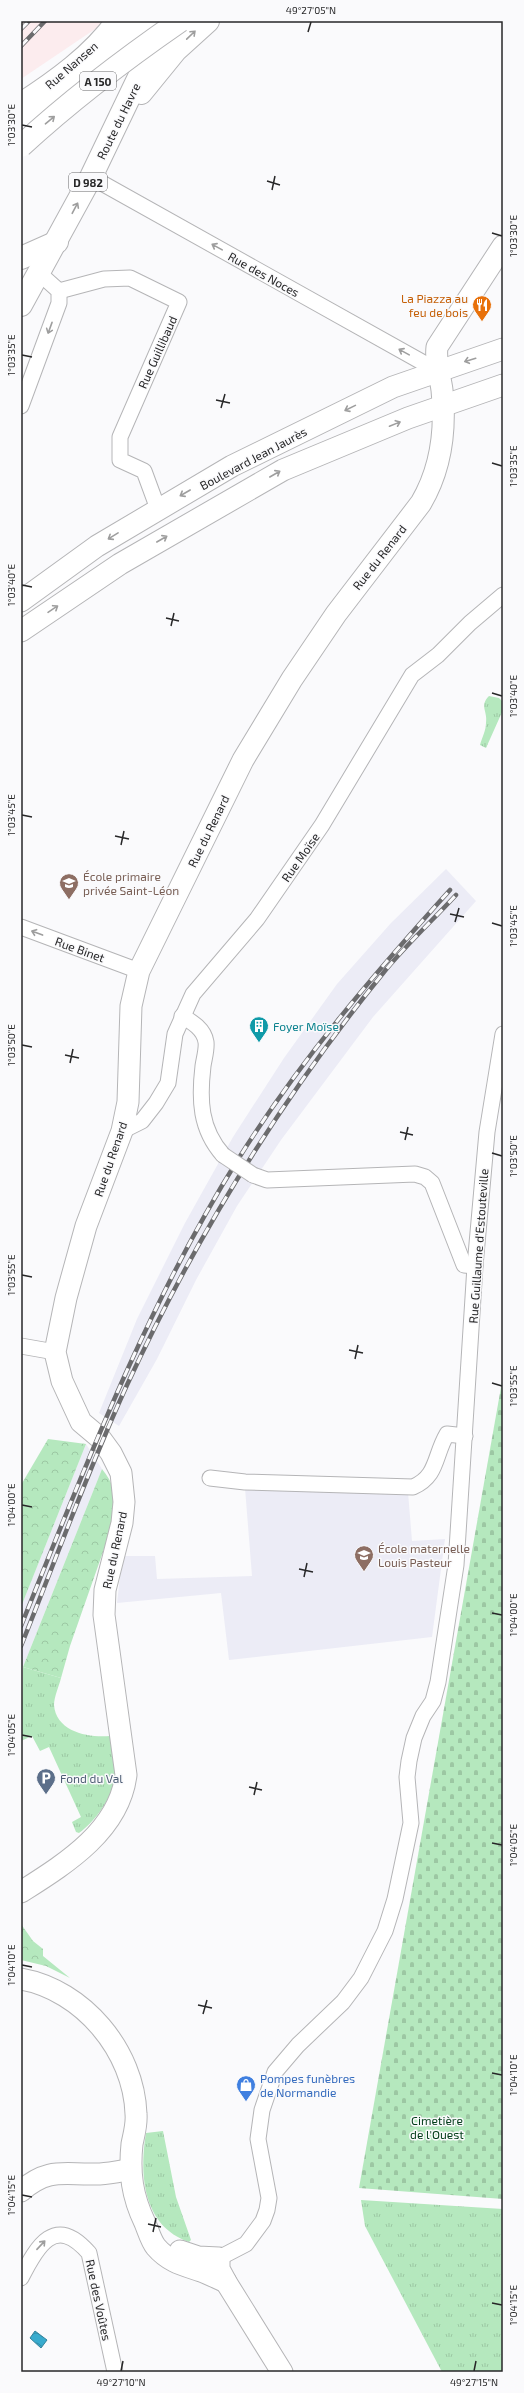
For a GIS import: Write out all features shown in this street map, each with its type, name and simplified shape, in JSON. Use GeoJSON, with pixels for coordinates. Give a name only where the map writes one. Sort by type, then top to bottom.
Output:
{"type":"FeatureCollection","features":[{"type":"Feature","properties":{"kind":"main road","name":"Rue Nansen"},"geometry":{"type":"LineString","coordinates":[[21,104],[49,86],[85,56],[117,21]]}},
{"type":"Feature","properties":{"kind":"main road","name":"A 150"},"geometry":{"type":"LineString","coordinates":[[21,122],[107,49],[147,21]]}},
{"type":"Feature","properties":{"kind":"main road","name":"Route du Havre"},"geometry":{"type":"LineString","coordinates":[[21,305],[57,242],[91,177],[166,21]]}},
{"type":"Feature","properties":{"kind":"main road","name":"A 150"},"geometry":{"type":"LineString","coordinates":[[21,146],[80,95],[129,56],[180,21]]}},
{"type":"Feature","properties":{"kind":"main road"},"geometry":{"type":"LineString","coordinates":[[118,122],[176,50],[208,21]]}},
{"type":"Feature","properties":{"kind":"main road"},"geometry":{"type":"LineString","coordinates":[[21,258],[57,242]]}},
{"type":"Feature","properties":{"kind":"street","name":"Rue des Noces"},"geometry":{"type":"LineString","coordinates":[[91,177],[441,388]]}},
{"type":"Feature","properties":{"kind":"street","name":"Rue du Renard"},"geometry":{"type":"LineString","coordinates":[[21,1892],[62,1864],[105,1826],[121,1799],[126,1775],[104,1615],[105,1590],[122,1523],[124,1502],[121,1473],[111,1453],[100,1438],[81,1422],[62,1381],[55,1352],[66,1298],[86,1226],[122,1131],[128,1102],[131,1006],[139,971],[243,760],[292,679],[336,614],[421,503],[428,490],[437,468],[441,446],[441,388],[435,361],[437,347],[503,246]]}},
{"type":"Feature","properties":{"kind":"street"},"geometry":{"type":"LineString","coordinates":[[21,406],[59,303],[59,290],[39,273]]}},
{"type":"Feature","properties":{"kind":"street","name":"Rue Guillibaud"},"geometry":{"type":"LineString","coordinates":[[59,290],[104,279],[130,278],[179,302],[120,437],[120,460],[144,471],[158,509]]}},
{"type":"Feature","properties":{"kind":"street","name":"Boulevard Jean Jaurès"},"geometry":{"type":"LineString","coordinates":[[21,631],[120,564],[283,470],[441,388],[503,349]]}},
{"type":"Feature","properties":{"kind":"street","name":"Boulevard Jean Jaurès"},"geometry":{"type":"LineString","coordinates":[[21,601],[97,546],[232,466],[392,387],[441,388],[503,385]]}},
{"type":"Feature","properties":{"kind":"street","name":"Rue Moïse"},"geometry":{"type":"LineString","coordinates":[[122,1131],[142,1121],[156,1104],[168,1083],[175,1034],[193,994],[257,919],[322,825],[412,675],[438,655],[470,623],[503,595]]}},
{"type":"Feature","properties":{"kind":"street","name":"Rue Binet"},"geometry":{"type":"LineString","coordinates":[[21,927],[139,971]]}},
{"type":"Feature","properties":{"kind":"street"},"geometry":{"type":"LineString","coordinates":[[182,1016],[197,1025],[206,1042],[200,1095],[202,1119],[214,1145],[223,1156],[253,1175],[267,1180],[415,1174],[425,1177],[432,1183],[464,1265],[474,1266]]}},
{"type":"Feature","properties":{"kind":"street","name":"Rue Guillaume d'Estouteville"},"geometry":{"type":"LineString","coordinates":[[219,2258],[246,2244],[263,2221],[267,2210],[269,2198],[260,2152],[259,2132],[262,2110],[275,2072],[298,2045],[343,2002],[361,1978],[385,1931],[396,1899],[411,1823],[407,1777],[409,1761],[414,1738],[433,1701],[438,1682],[456,1565],[465,1436],[474,1266],[487,1132],[503,1034]]}},
{"type":"Feature","properties":{"kind":"street"},"geometry":{"type":"LineString","coordinates":[[21,1346],[55,1352]]}},
{"type":"Feature","properties":{"kind":"street"},"geometry":{"type":"LineString","coordinates":[[210,1478],[245,1482],[413,1487],[425,1482],[433,1470],[439,1448],[447,1434],[465,1436]]}},
{"type":"Feature","properties":{"kind":"street"},"geometry":{"type":"LineString","coordinates":[[21,1979],[45,1985],[71,1999],[95,2020],[111,2040],[125,2065],[133,2088],[136,2115],[130,2170],[138,2209],[155,2246],[169,2259],[226,2282]]}},
{"type":"Feature","properties":{"kind":"street"},"geometry":{"type":"LineString","coordinates":[[21,2191],[42,2177],[54,2173],[102,2174],[130,2170]]}},
{"type":"Feature","properties":{"kind":"street"},"geometry":{"type":"LineString","coordinates":[[145,2222],[173,2248],[198,2257],[219,2258],[219,2269],[226,2282],[282,2372]]}},
{"type":"Feature","properties":{"kind":"street","name":"Rue des Voûtes"},"geometry":{"type":"LineString","coordinates":[[21,2278],[39,2245],[50,2236],[62,2235],[81,2244],[89,2253],[115,2372]]}},
{"type":"Feature","properties":{"kind":"shaded area"},"geometry":{"type":"Polygon","coordinates":[[[21,21],[107,21],[21,79],[21,21]]]}},
{"type":"Feature","properties":{"kind":"shaded area"},"geometry":{"type":"Polygon","coordinates":[[[446,869],[476,901],[373,1017],[281,1140],[237,1206],[196,1280],[157,1359],[119,1426],[99,1413],[137,1319],[185,1223],[233,1137],[284,1058],[337,984],[391,923],[446,869]]]}},
{"type":"Feature","properties":{"kind":"shaded area"},"geometry":{"type":"Polygon","coordinates":[[[86,1444],[102,1469],[23,1667],[21,1666],[21,1607],[86,1444]]]}},
{"type":"Feature","properties":{"kind":"shaded area"},"geometry":{"type":"Polygon","coordinates":[[[245,1488],[408,1492],[412,1541],[445,1539],[432,1637],[229,1660],[221,1593],[117,1603],[120,1577],[125,1556],[155,1556],[157,1579],[252,1576],[245,1488]]]}},
{"type":"Feature","properties":{"kind":"green space"},"geometry":{"type":"Polygon","coordinates":[[[489,696],[499,698],[503,702],[503,710],[486,748],[480,745],[486,726],[484,706],[489,696]]]}},
{"type":"Feature","properties":{"kind":"green space","name":"Cimetière de l'Ouest"},"geometry":{"type":"Polygon","coordinates":[[[503,1376],[503,2199],[359,2188],[503,1376]]]}},
{"type":"Feature","properties":{"kind":"green space"},"geometry":{"type":"Polygon","coordinates":[[[48,1439],[86,1444],[21,1607],[21,1485],[48,1439]]]}},
{"type":"Feature","properties":{"kind":"green space"},"geometry":{"type":"Polygon","coordinates":[[[102,1469],[109,1479],[113,1489],[117,1512],[70,1646],[61,1678],[23,1667],[102,1469]]]}},
{"type":"Feature","properties":{"kind":"green space"},"geometry":{"type":"Polygon","coordinates":[[[23,1667],[61,1678],[54,1705],[56,1714],[61,1722],[67,1727],[93,1736],[110,1736],[115,1760],[115,1781],[104,1806],[86,1828],[79,1833],[76,1832],[72,1822],[81,1817],[49,1747],[40,1751],[32,1736],[21,1741],[23,1667]]]}},
{"type":"Feature","properties":{"kind":"green space"},"geometry":{"type":"Polygon","coordinates":[[[21,1924],[33,1941],[43,1949],[43,1956],[70,1978],[46,1966],[21,1960],[21,1924]]]}},
{"type":"Feature","properties":{"kind":"green space"},"geometry":{"type":"Polygon","coordinates":[[[163,2131],[176,2197],[191,2240],[189,2242],[174,2234],[162,2224],[153,2212],[144,2182],[143,2166],[146,2133],[163,2131]]]}},
{"type":"Feature","properties":{"kind":"green space"},"geometry":{"type":"Polygon","coordinates":[[[361,2200],[503,2209],[503,2372],[442,2372],[365,2226],[361,2200]]]}},
{"type":"Feature","properties":{"kind":"water"},"geometry":{"type":"Polygon","coordinates":[[[35,2331],[47,2340],[41,2348],[30,2338],[35,2331]]]}},
{"type":"Feature","properties":{"kind":"railway"},"geometry":{"type":"LineString","coordinates":[[21,29],[29,21]]}},
{"type":"Feature","properties":{"kind":"railway"},"geometry":{"type":"LineString","coordinates":[[21,46],[45,21]]}},
{"type":"Feature","properties":{"kind":"railway"},"geometry":{"type":"LineString","coordinates":[[21,1626],[93,1447],[146,1330],[204,1216],[237,1161],[285,1089],[365,987],[450,890]]}},
{"type":"Feature","properties":{"kind":"railway"},"geometry":{"type":"LineString","coordinates":[[21,1646],[86,1482],[127,1385],[154,1330],[211,1223],[275,1120],[346,1020],[392,962],[456,895]]}},
{"type":"Feature","properties":{"kind":"place","name":"La Piazza au feu de bois"},"geometry":{"type":"Point","coordinates":[482,322]}},
{"type":"Feature","properties":{"kind":"place","name":"École primaire privée Saint-Léon"},"geometry":{"type":"Point","coordinates":[69,900]}},
{"type":"Feature","properties":{"kind":"place","name":"Foyer Moïse"},"geometry":{"type":"Point","coordinates":[259,1043]}},
{"type":"Feature","properties":{"kind":"place","name":"École maternelle Louis Pasteur"},"geometry":{"type":"Point","coordinates":[364,1572]}},
{"type":"Feature","properties":{"kind":"place","name":"Fond du Val"},"geometry":{"type":"Point","coordinates":[46,1795]}},
{"type":"Feature","properties":{"kind":"place","name":"Pompes funèbres de Normandie"},"geometry":{"type":"Point","coordinates":[246,2102]}}]}
